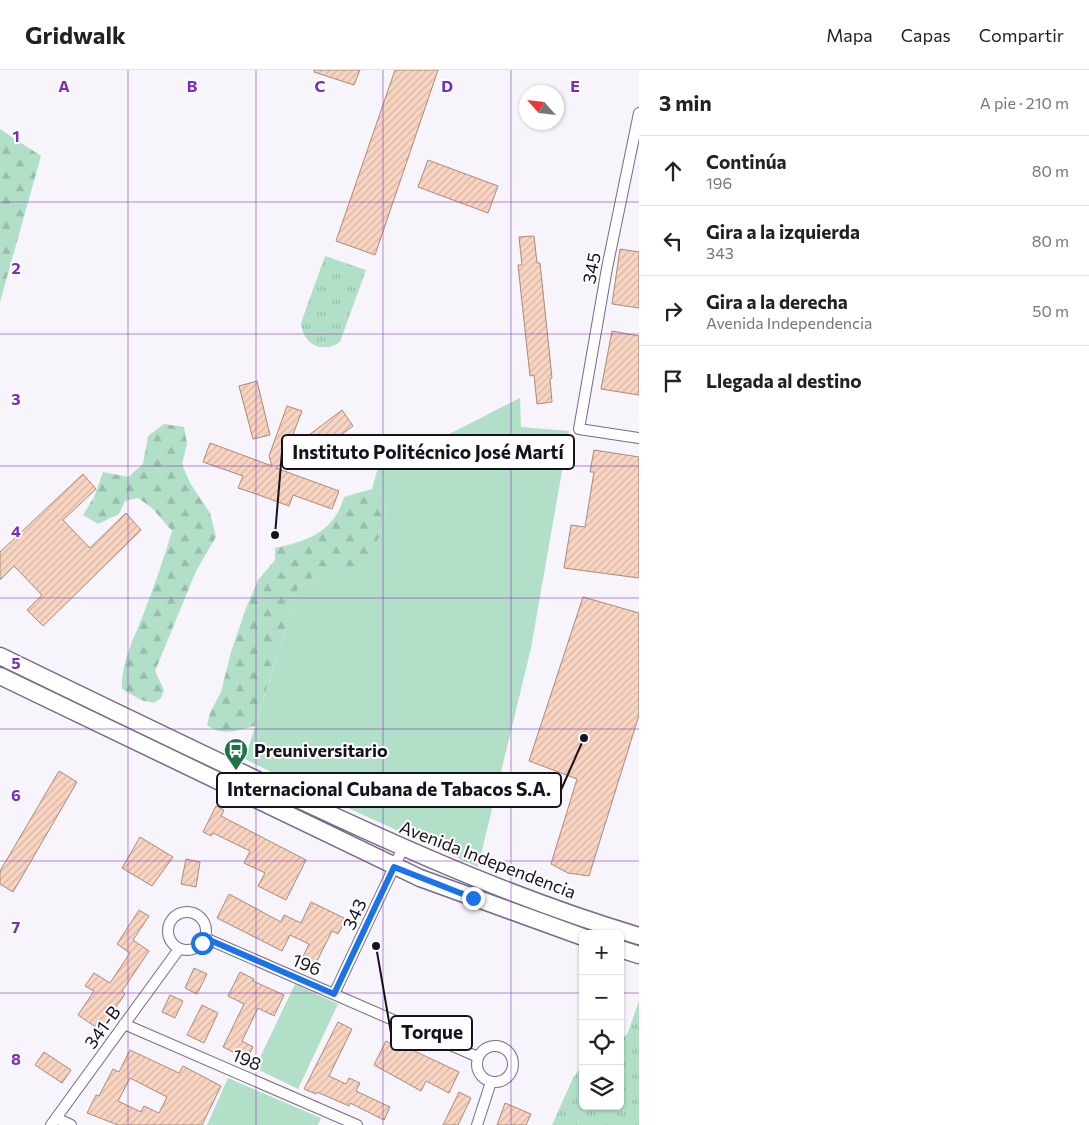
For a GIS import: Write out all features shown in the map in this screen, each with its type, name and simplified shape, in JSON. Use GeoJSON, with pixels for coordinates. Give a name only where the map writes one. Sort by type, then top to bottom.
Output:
{"type":"FeatureCollection","features":[{"type":"Feature","properties":{"kind":"main road","name":"Avenida Independencia"},"geometry":{"type":"LineString","coordinates":[[0,656],[236,771],[403,848],[487,884],[639,936]]}},
{"type":"Feature","properties":{"kind":"main road"},"geometry":{"type":"LineString","coordinates":[[0,676],[394,867],[483,902],[579,936]]}},
{"type":"Feature","properties":{"kind":"main road"},"geometry":{"type":"LineString","coordinates":[[624,950],[639,955]]}},
{"type":"Feature","properties":{"kind":"street","name":"345"},"geometry":{"type":"LineString","coordinates":[[639,113],[607,268],[579,429],[639,438]]}},
{"type":"Feature","properties":{"kind":"street","name":"343"},"geometry":{"type":"LineString","coordinates":[[334,994],[403,848]]}},
{"type":"Feature","properties":{"kind":"street"},"geometry":{"type":"LineString","coordinates":[[483,902],[487,884]]}},
{"type":"Feature","properties":{"kind":"street"},"geometry":{"type":"LineString","coordinates":[[192,912],[202,919],[206,931],[205,938],[202,943],[191,950],[178,949],[169,940],[168,927],[174,916],[180,913],[192,912]]}},
{"type":"Feature","properties":{"kind":"street","name":"196"},"geometry":{"type":"LineString","coordinates":[[205,938],[478,1057]]}},
{"type":"Feature","properties":{"kind":"street","name":"341-B"},"geometry":{"type":"LineString","coordinates":[[54,1122],[178,949]]}},
{"type":"Feature","properties":{"kind":"street","name":"198"},"geometry":{"type":"LineString","coordinates":[[124,1024],[357,1125]]}},
{"type":"Feature","properties":{"kind":"street"},"geometry":{"type":"LineString","coordinates":[[496,1046],[502,1047],[511,1056],[513,1068],[511,1074],[502,1081],[491,1082],[478,1072],[478,1057],[484,1050],[496,1046]]}},
{"type":"Feature","properties":{"kind":"street"},"geometry":{"type":"LineString","coordinates":[[477,1125],[491,1082]]}},
{"type":"Feature","properties":{"kind":"street"},"geometry":{"type":"LineString","coordinates":[[54,1122],[72,1125]]}},
{"type":"Feature","properties":{"kind":"green space"},"geometry":{"type":"Polygon","coordinates":[[[0,129],[41,156],[0,302],[0,129]]]}},
{"type":"Feature","properties":{"kind":"green space"},"geometry":{"type":"Polygon","coordinates":[[[325,256],[366,270],[340,342],[334,346],[321,347],[310,342],[303,331],[301,323],[325,256]]]}},
{"type":"Feature","properties":{"kind":"green space"},"geometry":{"type":"Polygon","coordinates":[[[520,398],[521,427],[569,431],[531,648],[478,867],[308,790],[245,759],[298,588],[315,576],[326,576],[367,563],[374,548],[382,530],[386,511],[382,496],[372,489],[377,471],[520,398]]]}},
{"type":"Feature","properties":{"kind":"green space"},"geometry":{"type":"Polygon","coordinates":[[[164,424],[184,427],[187,444],[182,464],[190,483],[210,513],[216,537],[196,571],[155,671],[164,690],[161,698],[154,703],[141,700],[122,689],[122,679],[129,651],[155,584],[172,531],[152,508],[138,498],[125,501],[119,514],[98,524],[83,515],[94,497],[103,472],[128,477],[143,464],[148,436],[164,424]]]}},
{"type":"Feature","properties":{"kind":"green space"},"geometry":{"type":"Polygon","coordinates":[[[372,489],[382,496],[386,511],[382,530],[370,557],[367,563],[326,576],[315,576],[298,588],[255,726],[224,732],[207,725],[210,713],[221,692],[231,652],[246,608],[258,580],[275,560],[275,548],[298,542],[318,533],[334,519],[344,497],[372,489]]]}},
{"type":"Feature","properties":{"kind":"green space"},"geometry":{"type":"Polygon","coordinates":[[[295,984],[338,1004],[298,1089],[255,1068],[295,984]]]}},
{"type":"Feature","properties":{"kind":"green space"},"geometry":{"type":"Polygon","coordinates":[[[639,1001],[639,1125],[552,1125],[573,1078],[579,1070],[579,1110],[624,1110],[624,1036],[627,1035],[639,1001]]]}},
{"type":"Feature","properties":{"kind":"green space"},"geometry":{"type":"Polygon","coordinates":[[[228,1078],[321,1118],[318,1125],[207,1125],[228,1078]]]}},
{"type":"Feature","properties":{"kind":"building"},"geometry":{"type":"Polygon","coordinates":[[[314,70],[360,70],[354,85],[314,72],[314,70]]]}},
{"type":"Feature","properties":{"kind":"building"},"geometry":{"type":"Polygon","coordinates":[[[395,70],[438,70],[375,255],[336,241],[395,70]]]}},
{"type":"Feature","properties":{"kind":"building"},"geometry":{"type":"Polygon","coordinates":[[[428,160],[498,186],[488,213],[418,187],[428,160]]]}},
{"type":"Feature","properties":{"kind":"building"},"geometry":{"type":"Polygon","coordinates":[[[534,236],[537,263],[540,263],[552,378],[550,379],[552,402],[537,404],[534,375],[530,376],[518,265],[522,265],[519,237],[534,236]]]}},
{"type":"Feature","properties":{"kind":"building"},"geometry":{"type":"Polygon","coordinates":[[[620,249],[639,252],[639,308],[612,304],[620,249]]]}},
{"type":"Feature","properties":{"kind":"building"},"geometry":{"type":"Polygon","coordinates":[[[612,331],[639,336],[639,395],[601,389],[612,331]]]}},
{"type":"Feature","properties":{"kind":"building"},"geometry":{"type":"Polygon","coordinates":[[[257,381],[270,435],[253,439],[239,386],[257,381]]]}},
{"type":"Feature","properties":{"kind":"building"},"geometry":{"type":"Polygon","coordinates":[[[287,406],[302,411],[282,463],[276,468],[339,491],[332,509],[293,495],[289,506],[238,488],[243,476],[203,462],[210,443],[272,466],[269,456],[287,406]]]}},
{"type":"Feature","properties":{"kind":"building"},"geometry":{"type":"Polygon","coordinates":[[[342,410],[353,426],[308,459],[297,444],[342,410]]]}},
{"type":"Feature","properties":{"kind":"building"},"geometry":{"type":"Polygon","coordinates":[[[594,450],[639,457],[639,578],[564,568],[571,525],[585,527],[594,472],[590,472],[594,450]]]}},
{"type":"Feature","properties":{"kind":"building"},"geometry":{"type":"Polygon","coordinates":[[[83,474],[96,489],[63,520],[90,548],[126,513],[141,530],[43,626],[27,610],[42,595],[14,566],[0,580],[0,552],[83,474]]]}},
{"type":"Feature","properties":{"kind":"building"},"geometry":{"type":"Polygon","coordinates":[[[583,597],[639,613],[639,715],[589,876],[568,873],[551,864],[577,779],[529,761],[583,597]]]}},
{"type":"Feature","properties":{"kind":"building"},"geometry":{"type":"Polygon","coordinates":[[[59,771],[77,782],[13,892],[0,884],[0,871],[59,771]]]}},
{"type":"Feature","properties":{"kind":"building"},"geometry":{"type":"Polygon","coordinates":[[[216,806],[224,810],[221,816],[306,860],[286,900],[258,886],[265,873],[244,863],[250,851],[213,833],[211,836],[203,832],[216,806]]]}},
{"type":"Feature","properties":{"kind":"building"},"geometry":{"type":"Polygon","coordinates":[[[140,837],[173,857],[152,886],[122,868],[140,837]]]}},
{"type":"Feature","properties":{"kind":"building"},"geometry":{"type":"Polygon","coordinates":[[[186,859],[200,862],[196,887],[181,884],[186,859]]]}},
{"type":"Feature","properties":{"kind":"building"},"geometry":{"type":"Polygon","coordinates":[[[229,894],[281,922],[284,915],[301,923],[311,902],[346,919],[338,934],[332,931],[314,967],[301,961],[309,944],[290,935],[282,951],[217,918],[229,894]]]}},
{"type":"Feature","properties":{"kind":"building"},"geometry":{"type":"Polygon","coordinates":[[[139,910],[149,916],[133,940],[149,951],[122,991],[125,994],[100,1030],[78,1015],[94,991],[85,986],[94,973],[110,983],[130,953],[117,944],[139,910]]]}},
{"type":"Feature","properties":{"kind":"building"},"geometry":{"type":"Polygon","coordinates":[[[194,968],[207,974],[197,994],[185,988],[194,968]]]}},
{"type":"Feature","properties":{"kind":"building"},"geometry":{"type":"Polygon","coordinates":[[[240,972],[254,979],[253,981],[284,995],[274,1016],[258,1008],[242,1041],[253,1047],[247,1059],[223,1047],[244,1004],[228,996],[240,972]]]}},
{"type":"Feature","properties":{"kind":"building"},"geometry":{"type":"Polygon","coordinates":[[[170,995],[183,1001],[175,1018],[162,1012],[170,995]]]}},
{"type":"Feature","properties":{"kind":"building"},"geometry":{"type":"Polygon","coordinates":[[[202,1005],[218,1013],[204,1043],[187,1035],[202,1005]]]}},
{"type":"Feature","properties":{"kind":"building"},"geometry":{"type":"Polygon","coordinates":[[[338,1022],[352,1029],[329,1076],[346,1084],[349,1078],[360,1083],[356,1091],[390,1107],[384,1120],[350,1103],[349,1106],[317,1092],[316,1094],[304,1089],[338,1022]]]}},
{"type":"Feature","properties":{"kind":"building"},"geometry":{"type":"Polygon","coordinates":[[[386,1041],[402,1049],[404,1046],[459,1072],[449,1093],[426,1081],[421,1091],[374,1065],[386,1041]]]}},
{"type":"Feature","properties":{"kind":"building"},"geometry":{"type":"Polygon","coordinates":[[[130,1050],[179,1073],[183,1066],[221,1086],[202,1125],[118,1125],[87,1113],[96,1095],[99,1096],[113,1069],[119,1072],[130,1050]],[[130,1078],[118,1101],[141,1112],[144,1106],[159,1113],[167,1097],[130,1078]]]}},
{"type":"Feature","properties":{"kind":"building"},"geometry":{"type":"Polygon","coordinates":[[[44,1052],[71,1070],[62,1083],[35,1065],[44,1052]]]}},
{"type":"Feature","properties":{"kind":"building"},"geometry":{"type":"Polygon","coordinates":[[[459,1092],[471,1098],[458,1125],[443,1125],[459,1092]]]}},
{"type":"Feature","properties":{"kind":"building"},"geometry":{"type":"Polygon","coordinates":[[[505,1103],[531,1114],[526,1125],[497,1125],[505,1103]]]}},
{"type":"Feature","properties":{"kind":"place","name":"Instituto Politécnico José Martí"},"geometry":{"type":"Point","coordinates":[275,535]}},
{"type":"Feature","properties":{"kind":"place","name":"Internacional Cubana de Tabacos S.A."},"geometry":{"type":"Point","coordinates":[584,738]}},
{"type":"Feature","properties":{"kind":"place","name":"Preuniversitario"},"geometry":{"type":"Point","coordinates":[236,771]}},
{"type":"Feature","properties":{"kind":"place","name":"Torque"},"geometry":{"type":"Point","coordinates":[376,946]}},
{"type":"Feature","properties":{"kind":"route"},"geometry":{"type":"LineString","coordinates":[[202,943],[205,938],[334,994],[394,867],[473,898]]}}]}
